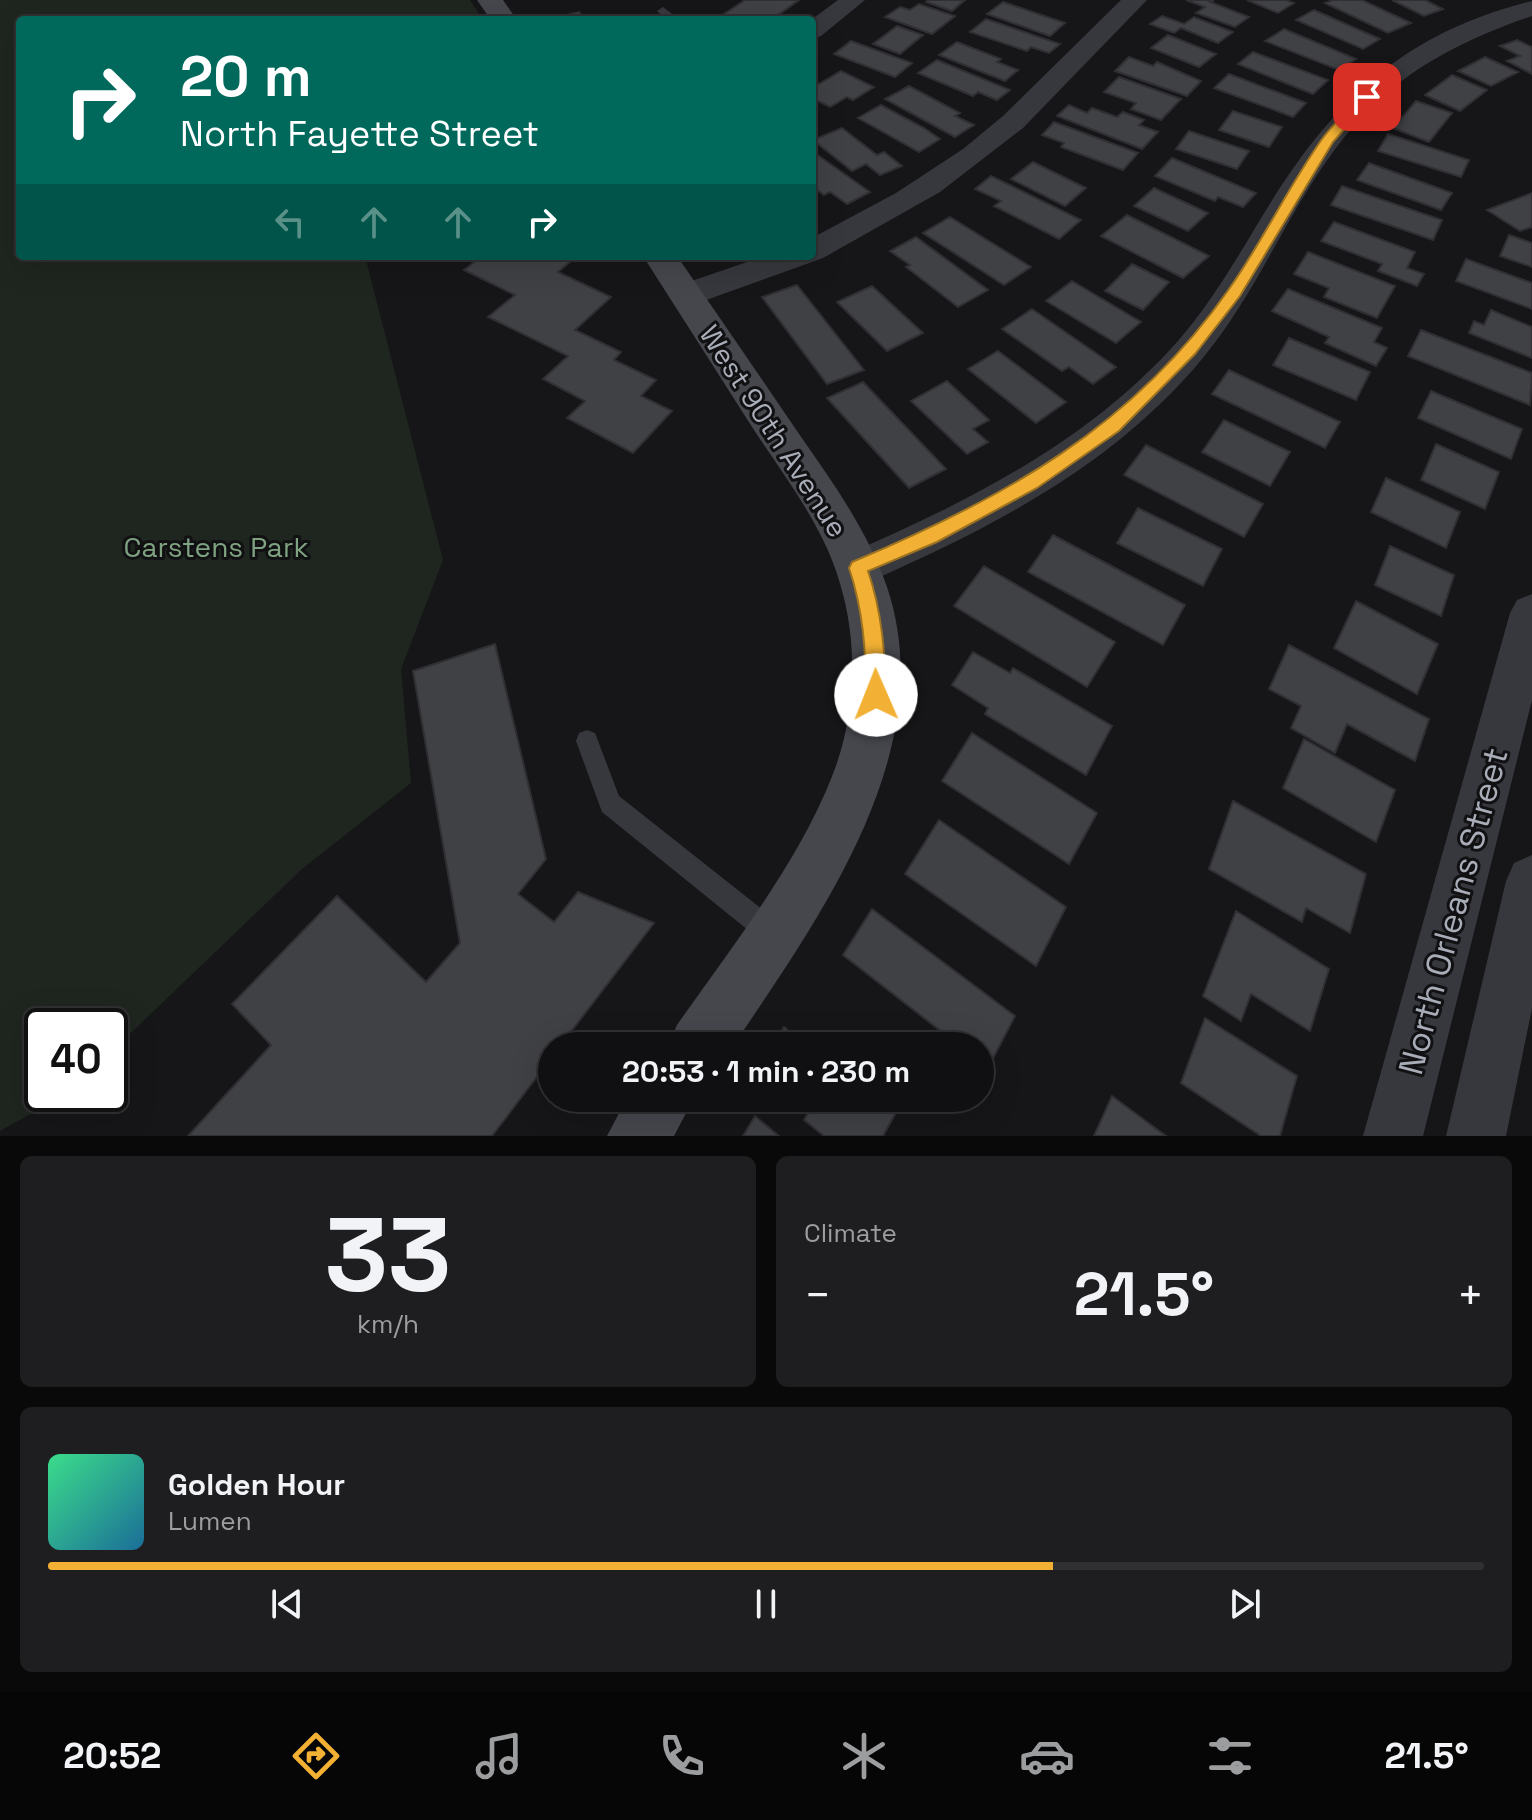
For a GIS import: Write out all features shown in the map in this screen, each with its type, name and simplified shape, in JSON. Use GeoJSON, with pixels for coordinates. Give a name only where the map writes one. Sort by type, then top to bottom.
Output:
{"type":"FeatureCollection","features":[{"type":"Feature","properties":{"kind":"street"},"geometry":{"type":"LineString","coordinates":[[816,28],[853,0]]}},
{"type":"Feature","properties":{"kind":"street"},"geometry":{"type":"LineString","coordinates":[[816,249],[931,185],[996,137],[1135,0]]}},
{"type":"Feature","properties":{"kind":"street"},"geometry":{"type":"LineString","coordinates":[[858,568],[930,537],[1031,484],[1113,427],[1189,350],[1234,293],[1328,140],[1351,112],[1405,66],[1437,48],[1532,8]]}},
{"type":"Feature","properties":{"kind":"street","name":"West 90th Avenue"},"geometry":{"type":"LineString","coordinates":[[663,260],[836,522],[868,597],[875,643],[876,695],[866,753],[846,811],[773,934],[707,1032]]}},
{"type":"Feature","properties":{"kind":"street"},"geometry":{"type":"LineString","coordinates":[[686,295],[787,260]]}},
{"type":"Feature","properties":{"kind":"street","name":"North Orleans Street"},"geometry":{"type":"LineString","coordinates":[[1393,1136],[1530,631]]}},
{"type":"Feature","properties":{"kind":"street"},"geometry":{"type":"LineString","coordinates":[[1476,1136],[1532,881]]}},
{"type":"Feature","properties":{"kind":"street"},"geometry":{"type":"LineString","coordinates":[[638,1136],[654,1112]]}},
{"type":"Feature","properties":{"kind":"lane"},"geometry":{"type":"LineString","coordinates":[[663,11],[669,16]]}},
{"type":"Feature","properties":{"kind":"lane"},"geometry":{"type":"LineString","coordinates":[[587,741],[610,804],[773,934]]}},
{"type":"Feature","properties":{"kind":"green space","name":"Carstens Park"},"geometry":{"type":"Polygon","coordinates":[[[0,0],[470,0],[480,16],[16,16],[16,260],[366,260],[443,560],[401,669],[411,783],[302,869],[128,1036],[128,1008],[24,1008],[24,1112],[34,1112],[0,1131],[0,0]]]}},
{"type":"Feature","properties":{"kind":"building"},"geometry":{"type":"Polygon","coordinates":[[[745,0],[799,0],[777,16],[721,16],[745,0]]]}},
{"type":"Feature","properties":{"kind":"building"},"geometry":{"type":"Polygon","coordinates":[[[965,0],[952,11],[926,2],[965,0]]]}},
{"type":"Feature","properties":{"kind":"building"},"geometry":{"type":"Polygon","coordinates":[[[1186,0],[1214,0],[1210,2],[1249,17],[1235,27],[1196,13],[1205,7],[1186,0]]]}},
{"type":"Feature","properties":{"kind":"building"},"geometry":{"type":"Polygon","coordinates":[[[1247,0],[1286,0],[1294,3],[1278,13],[1247,0]]]}},
{"type":"Feature","properties":{"kind":"building"},"geometry":{"type":"Polygon","coordinates":[[[1362,0],[1411,23],[1388,33],[1325,3],[1362,0]]]}},
{"type":"Feature","properties":{"kind":"building"},"geometry":{"type":"Polygon","coordinates":[[[1392,0],[1425,0],[1443,9],[1424,16],[1392,0]]]}},
{"type":"Feature","properties":{"kind":"building"},"geometry":{"type":"Polygon","coordinates":[[[1003,2],[1065,23],[1050,36],[987,14],[1003,2]]]}},
{"type":"Feature","properties":{"kind":"building"},"geometry":{"type":"Polygon","coordinates":[[[919,4],[955,16],[932,34],[885,17],[900,7],[910,10],[919,4]]]}},
{"type":"Feature","properties":{"kind":"building"},"geometry":{"type":"Polygon","coordinates":[[[1314,10],[1380,39],[1363,49],[1296,20],[1314,10]]]}},
{"type":"Feature","properties":{"kind":"building"},"geometry":{"type":"Polygon","coordinates":[[[579,12],[582,16],[562,16],[579,12]]]}},
{"type":"Feature","properties":{"kind":"building"},"geometry":{"type":"Polygon","coordinates":[[[1162,16],[1184,24],[1194,17],[1233,32],[1218,43],[1181,28],[1174,33],[1150,24],[1162,16]]]}},
{"type":"Feature","properties":{"kind":"building"},"geometry":{"type":"Polygon","coordinates":[[[986,19],[1060,44],[1049,53],[1031,47],[1027,51],[970,32],[986,19]]]}},
{"type":"Feature","properties":{"kind":"building"},"geometry":{"type":"Polygon","coordinates":[[[897,26],[923,35],[900,54],[873,44],[897,26]]]}},
{"type":"Feature","properties":{"kind":"building"},"geometry":{"type":"Polygon","coordinates":[[[1284,29],[1356,59],[1339,70],[1265,41],[1284,29]]]}},
{"type":"Feature","properties":{"kind":"building"},"geometry":{"type":"Polygon","coordinates":[[[1168,35],[1216,54],[1199,67],[1151,48],[1168,35]]]}},
{"type":"Feature","properties":{"kind":"building"},"geometry":{"type":"Polygon","coordinates":[[[1517,40],[1532,47],[1532,74],[1507,61],[1520,56],[1500,46],[1517,40]]]}},
{"type":"Feature","properties":{"kind":"building"},"geometry":{"type":"Polygon","coordinates":[[[851,41],[912,63],[895,77],[834,54],[851,41]]]}},
{"type":"Feature","properties":{"kind":"building"},"geometry":{"type":"Polygon","coordinates":[[[957,42],[1001,59],[997,62],[1018,70],[1005,81],[939,55],[957,42]]]}},
{"type":"Feature","properties":{"kind":"building"},"geometry":{"type":"Polygon","coordinates":[[[1253,52],[1328,80],[1313,94],[1238,64],[1253,52]]]}},
{"type":"Feature","properties":{"kind":"building"},"geometry":{"type":"Polygon","coordinates":[[[1129,57],[1153,66],[1157,62],[1201,81],[1187,96],[1115,71],[1129,57]]]}},
{"type":"Feature","properties":{"kind":"building"},"geometry":{"type":"Polygon","coordinates":[[[1485,57],[1518,72],[1491,86],[1458,71],[1485,57]]]}},
{"type":"Feature","properties":{"kind":"building"},"geometry":{"type":"Polygon","coordinates":[[[937,60],[1010,90],[997,100],[978,92],[973,96],[918,73],[937,60]]]}},
{"type":"Feature","properties":{"kind":"building"},"geometry":{"type":"Polygon","coordinates":[[[841,71],[874,87],[853,100],[847,97],[830,107],[816,100],[816,86],[841,71]]]}},
{"type":"Feature","properties":{"kind":"building"},"geometry":{"type":"Polygon","coordinates":[[[1229,74],[1306,103],[1293,117],[1214,88],[1229,74]]]}},
{"type":"Feature","properties":{"kind":"building"},"geometry":{"type":"Polygon","coordinates":[[[1452,75],[1487,90],[1460,111],[1425,95],[1452,75]]]}},
{"type":"Feature","properties":{"kind":"building"},"geometry":{"type":"Polygon","coordinates":[[[1119,77],[1181,99],[1161,120],[1131,109],[1136,103],[1104,92],[1119,77]]]}},
{"type":"Feature","properties":{"kind":"building"},"geometry":{"type":"Polygon","coordinates":[[[909,86],[960,113],[955,116],[974,125],[955,137],[885,99],[909,86]]]}},
{"type":"Feature","properties":{"kind":"building"},"geometry":{"type":"Polygon","coordinates":[[[1416,101],[1452,113],[1429,142],[1393,128],[1416,101]]]}},
{"type":"Feature","properties":{"kind":"building"},"geometry":{"type":"Polygon","coordinates":[[[881,105],[940,139],[919,152],[858,118],[881,105]]]}},
{"type":"Feature","properties":{"kind":"building"},"geometry":{"type":"Polygon","coordinates":[[[1069,105],[1087,113],[1092,108],[1117,117],[1123,112],[1144,120],[1139,125],[1158,132],[1142,149],[1057,116],[1069,105]]]}},
{"type":"Feature","properties":{"kind":"building"},"geometry":{"type":"Polygon","coordinates":[[[1233,111],[1282,127],[1269,147],[1219,130],[1233,111]]]}},
{"type":"Feature","properties":{"kind":"building"},"geometry":{"type":"Polygon","coordinates":[[[1054,122],[1138,153],[1123,170],[1061,147],[1064,143],[1042,135],[1054,122]]]}},
{"type":"Feature","properties":{"kind":"building"},"geometry":{"type":"Polygon","coordinates":[[[842,128],[877,155],[884,152],[902,166],[880,175],[866,164],[852,171],[816,142],[816,139],[842,128]]]}},
{"type":"Feature","properties":{"kind":"building"},"geometry":{"type":"Polygon","coordinates":[[[1189,131],[1249,151],[1237,169],[1176,149],[1189,131]]]}},
{"type":"Feature","properties":{"kind":"building"},"geometry":{"type":"Polygon","coordinates":[[[1388,134],[1469,160],[1461,177],[1378,151],[1388,134]]]}},
{"type":"Feature","properties":{"kind":"building"},"geometry":{"type":"Polygon","coordinates":[[[816,154],[870,192],[847,204],[830,192],[824,195],[816,189],[816,154]]]}},
{"type":"Feature","properties":{"kind":"building"},"geometry":{"type":"Polygon","coordinates":[[[1172,158],[1256,193],[1243,207],[1218,197],[1215,201],[1155,176],[1172,158]]]}},
{"type":"Feature","properties":{"kind":"building"},"geometry":{"type":"Polygon","coordinates":[[[1033,162],[1086,188],[1065,206],[1011,179],[1033,162]]]}},
{"type":"Feature","properties":{"kind":"building"},"geometry":{"type":"Polygon","coordinates":[[[1369,163],[1452,193],[1441,210],[1357,180],[1369,163]]]}},
{"type":"Feature","properties":{"kind":"building"},"geometry":{"type":"Polygon","coordinates":[[[991,176],[1081,220],[1059,239],[994,206],[1001,201],[975,189],[991,176]]]}},
{"type":"Feature","properties":{"kind":"building"},"geometry":{"type":"Polygon","coordinates":[[[1342,186],[1442,220],[1433,240],[1331,205],[1342,186]]]}},
{"type":"Feature","properties":{"kind":"building"},"geometry":{"type":"Polygon","coordinates":[[[1154,188],[1208,213],[1188,231],[1134,206],[1154,188]]]}},
{"type":"Feature","properties":{"kind":"building"},"geometry":{"type":"Polygon","coordinates":[[[1532,193],[1532,227],[1520,231],[1487,210],[1532,193]]]}},
{"type":"Feature","properties":{"kind":"building"},"geometry":{"type":"Polygon","coordinates":[[[1127,215],[1209,256],[1183,278],[1101,236],[1127,215]]]}},
{"type":"Feature","properties":{"kind":"building"},"geometry":{"type":"Polygon","coordinates":[[[950,217],[1031,267],[1004,285],[923,233],[950,217]]]}},
{"type":"Feature","properties":{"kind":"building"},"geometry":{"type":"Polygon","coordinates":[[[1334,222],[1415,252],[1407,268],[1424,274],[1417,286],[1378,271],[1382,264],[1321,241],[1334,222]]]}},
{"type":"Feature","properties":{"kind":"building"},"geometry":{"type":"Polygon","coordinates":[[[1509,235],[1532,243],[1532,267],[1500,256],[1509,235]]]}},
{"type":"Feature","properties":{"kind":"building"},"geometry":{"type":"Polygon","coordinates":[[[916,237],[988,290],[958,307],[890,251],[916,237]]]}},
{"type":"Feature","properties":{"kind":"building"},"geometry":{"type":"Polygon","coordinates":[[[1308,252],[1395,286],[1377,318],[1324,297],[1329,288],[1294,274],[1308,252]]]}},
{"type":"Feature","properties":{"kind":"building"},"geometry":{"type":"Polygon","coordinates":[[[1466,259],[1532,283],[1532,309],[1456,281],[1466,259]]]}},
{"type":"Feature","properties":{"kind":"building"},"geometry":{"type":"Polygon","coordinates":[[[477,260],[572,260],[558,272],[611,297],[575,330],[621,352],[614,360],[656,380],[641,396],[672,411],[633,453],[567,418],[585,401],[543,379],[568,356],[488,317],[515,295],[464,270],[477,260]]]}},
{"type":"Feature","properties":{"kind":"building"},"geometry":{"type":"Polygon","coordinates":[[[1132,264],[1169,282],[1143,310],[1105,291],[1132,264]]]}},
{"type":"Feature","properties":{"kind":"building"},"geometry":{"type":"Polygon","coordinates":[[[1072,281],[1141,322],[1116,343],[1046,301],[1072,281]]]}},
{"type":"Feature","properties":{"kind":"building"},"geometry":{"type":"Polygon","coordinates":[[[797,285],[864,370],[827,384],[762,297],[797,285]]]}},
{"type":"Feature","properties":{"kind":"building"},"geometry":{"type":"Polygon","coordinates":[[[872,286],[923,333],[887,351],[837,302],[872,286]]]}},
{"type":"Feature","properties":{"kind":"building"},"geometry":{"type":"Polygon","coordinates":[[[1288,289],[1382,328],[1374,342],[1387,348],[1376,366],[1325,343],[1329,337],[1272,311],[1288,289]]]}},
{"type":"Feature","properties":{"kind":"building"},"geometry":{"type":"Polygon","coordinates":[[[1032,309],[1116,367],[1093,384],[1069,367],[1062,371],[1002,329],[1032,309]]]}},
{"type":"Feature","properties":{"kind":"building"},"geometry":{"type":"Polygon","coordinates":[[[1491,310],[1532,327],[1532,358],[1469,333],[1474,321],[1484,325],[1491,310]]]}},
{"type":"Feature","properties":{"kind":"building"},"geometry":{"type":"Polygon","coordinates":[[[1421,330],[1532,373],[1530,405],[1408,356],[1421,330]]]}},
{"type":"Feature","properties":{"kind":"building"},"geometry":{"type":"Polygon","coordinates":[[[1289,338],[1370,372],[1356,400],[1273,365],[1289,338]]]}},
{"type":"Feature","properties":{"kind":"building"},"geometry":{"type":"Polygon","coordinates":[[[998,351],[1066,402],[1036,423],[968,369],[998,351]]]}},
{"type":"Feature","properties":{"kind":"building"},"geometry":{"type":"Polygon","coordinates":[[[1229,370],[1340,422],[1325,448],[1212,394],[1229,370]]]}},
{"type":"Feature","properties":{"kind":"building"},"geometry":{"type":"Polygon","coordinates":[[[947,381],[989,420],[973,429],[988,442],[967,454],[911,401],[947,381]]]}},
{"type":"Feature","properties":{"kind":"building"},"geometry":{"type":"Polygon","coordinates":[[[863,382],[946,469],[909,488],[827,398],[863,382]]]}},
{"type":"Feature","properties":{"kind":"building"},"geometry":{"type":"Polygon","coordinates":[[[1431,391],[1522,429],[1511,459],[1418,418],[1431,391]]]}},
{"type":"Feature","properties":{"kind":"building"},"geometry":{"type":"Polygon","coordinates":[[[1224,420],[1290,452],[1270,486],[1202,452],[1224,420]]]}},
{"type":"Feature","properties":{"kind":"building"},"geometry":{"type":"Polygon","coordinates":[[[1436,444],[1499,472],[1485,509],[1421,480],[1436,444]]]}},
{"type":"Feature","properties":{"kind":"building"},"geometry":{"type":"Polygon","coordinates":[[[1146,445],[1263,504],[1244,537],[1124,475],[1146,445]]]}},
{"type":"Feature","properties":{"kind":"building"},"geometry":{"type":"Polygon","coordinates":[[[1386,478],[1460,512],[1446,548],[1371,512],[1386,478]]]}},
{"type":"Feature","properties":{"kind":"building"},"geometry":{"type":"Polygon","coordinates":[[[1138,508],[1222,549],[1203,586],[1117,543],[1138,508]]]}},
{"type":"Feature","properties":{"kind":"building"},"geometry":{"type":"Polygon","coordinates":[[[1053,535],[1185,605],[1163,645],[1028,572],[1053,535]]]}},
{"type":"Feature","properties":{"kind":"building"},"geometry":{"type":"Polygon","coordinates":[[[1390,546],[1454,575],[1441,616],[1375,585],[1390,546]]]}},
{"type":"Feature","properties":{"kind":"building"},"geometry":{"type":"Polygon","coordinates":[[[984,566],[1115,642],[1087,687],[954,606],[984,566]]]}},
{"type":"Feature","properties":{"kind":"building"},"geometry":{"type":"Polygon","coordinates":[[[1356,601],[1438,644],[1417,694],[1334,648],[1356,601]]]}},
{"type":"Feature","properties":{"kind":"building"},"geometry":{"type":"Polygon","coordinates":[[[495,644],[546,859],[518,894],[554,922],[578,892],[654,923],[571,1032],[538,1032],[538,1075],[492,1136],[188,1136],[271,1045],[232,1004],[337,896],[426,982],[460,943],[413,671],[495,644]]]}},
{"type":"Feature","properties":{"kind":"building"},"geometry":{"type":"Polygon","coordinates":[[[1289,645],[1429,719],[1415,761],[1347,724],[1335,753],[1291,728],[1301,706],[1269,689],[1289,645]]]}},
{"type":"Feature","properties":{"kind":"building"},"geometry":{"type":"Polygon","coordinates":[[[973,652],[1010,673],[1013,668],[1112,726],[1086,775],[985,714],[988,708],[952,685],[973,652]]]}},
{"type":"Feature","properties":{"kind":"building"},"geometry":{"type":"Polygon","coordinates":[[[972,733],[1097,813],[1069,864],[942,781],[972,733]]]}},
{"type":"Feature","properties":{"kind":"building"},"geometry":{"type":"Polygon","coordinates":[[[1304,739],[1395,790],[1376,842],[1283,788],[1304,739]]]}},
{"type":"Feature","properties":{"kind":"building"},"geometry":{"type":"Polygon","coordinates":[[[1233,801],[1366,874],[1350,933],[1306,908],[1302,922],[1209,869],[1233,801]]]}},
{"type":"Feature","properties":{"kind":"building"},"geometry":{"type":"Polygon","coordinates":[[[939,820],[1066,907],[1036,966],[905,874],[939,820]]]}},
{"type":"Feature","properties":{"kind":"building"},"geometry":{"type":"Polygon","coordinates":[[[872,909],[1015,1016],[994,1056],[994,1032],[942,1032],[843,955],[872,909]]]}},
{"type":"Feature","properties":{"kind":"building"},"geometry":{"type":"Polygon","coordinates":[[[1236,911],[1329,969],[1310,1031],[1251,994],[1241,1021],[1203,996],[1236,911]]]}},
{"type":"Feature","properties":{"kind":"building"},"geometry":{"type":"Polygon","coordinates":[[[1205,1018],[1297,1076],[1280,1136],[1261,1136],[1181,1083],[1205,1018]]]}},
{"type":"Feature","properties":{"kind":"building"},"geometry":{"type":"Polygon","coordinates":[[[1112,1096],[1166,1136],[1094,1136],[1112,1096]]]}},
{"type":"Feature","properties":{"kind":"building"},"geometry":{"type":"Polygon","coordinates":[[[809,1112],[896,1112],[883,1136],[824,1136],[804,1120],[809,1112]]]}},
{"type":"Feature","properties":{"kind":"building"},"geometry":{"type":"Polygon","coordinates":[[[755,1116],[779,1136],[743,1136],[755,1116]]]}},
{"type":"Feature","properties":{"kind":"route"},"geometry":{"type":"LineString","coordinates":[[876,695],[875,643],[868,597],[858,568],[930,537],[1031,484],[1113,427],[1189,350],[1234,293],[1328,140],[1367,97]]}}]}
